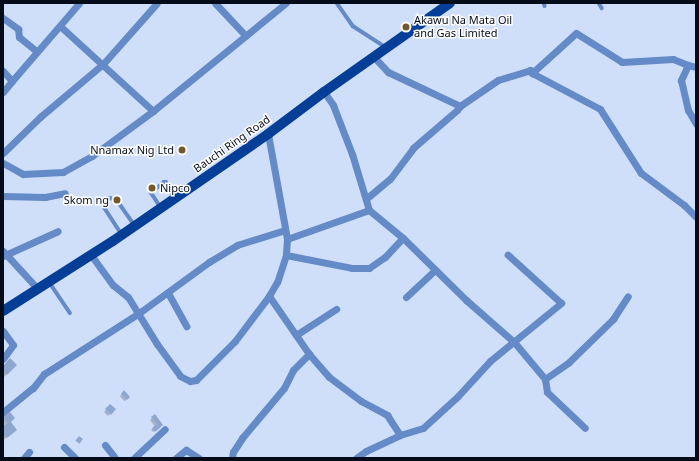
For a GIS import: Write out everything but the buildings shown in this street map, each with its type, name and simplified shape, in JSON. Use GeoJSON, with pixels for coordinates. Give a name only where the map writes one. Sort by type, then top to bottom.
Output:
{"type":"FeatureCollection","features":[{"type":"Feature","properties":{"kind":"main road","name":"Bauchi Ring Road"},"geometry":{"type":"LineString","coordinates":[[3,311],[122,235],[268,134],[324,92],[450,3]]}},
{"type":"Feature","properties":{"kind":"street"},"geometry":{"type":"LineString","coordinates":[[3,92],[36,51],[79,3]]}},
{"type":"Feature","properties":{"kind":"street"},"geometry":{"type":"LineString","coordinates":[[3,153],[40,117],[103,64],[157,3]]}},
{"type":"Feature","properties":{"kind":"street"},"geometry":{"type":"LineString","coordinates":[[215,3],[246,36]]}},
{"type":"Feature","properties":{"kind":"street"},"geometry":{"type":"LineString","coordinates":[[3,163],[23,174],[63,172],[92,156],[153,111],[286,3]]}},
{"type":"Feature","properties":{"kind":"street"},"geometry":{"type":"LineString","coordinates":[[3,18],[18,29],[19,37],[36,51]]}},
{"type":"Feature","properties":{"kind":"street"},"geometry":{"type":"LineString","coordinates":[[60,26],[153,111]]}},
{"type":"Feature","properties":{"kind":"street"},"geometry":{"type":"LineString","coordinates":[[532,73],[576,33],[622,62],[673,59],[696,68]]}},
{"type":"Feature","properties":{"kind":"street"},"geometry":{"type":"LineString","coordinates":[[374,57],[388,72],[460,106]]}},
{"type":"Feature","properties":{"kind":"street"},"geometry":{"type":"LineString","coordinates":[[688,65],[681,80],[688,110],[696,124]]}},
{"type":"Feature","properties":{"kind":"street"},"geometry":{"type":"LineString","coordinates":[[367,198],[390,179],[413,148],[460,106],[498,80],[530,70],[532,73],[600,109],[641,173],[684,205],[696,217]]}},
{"type":"Feature","properties":{"kind":"street"},"geometry":{"type":"LineString","coordinates":[[3,71],[12,81]]}},
{"type":"Feature","properties":{"kind":"street"},"geometry":{"type":"LineString","coordinates":[[324,92],[333,105],[367,198],[369,210],[403,238],[466,300],[514,342],[545,379],[547,392],[585,428]]}},
{"type":"Feature","properties":{"kind":"street"},"geometry":{"type":"LineString","coordinates":[[91,255],[109,280],[128,296],[140,313],[157,344],[180,376],[190,381],[196,380],[235,341],[269,296],[277,282],[286,255],[288,239],[285,230],[268,134]]}},
{"type":"Feature","properties":{"kind":"street"},"geometry":{"type":"LineString","coordinates":[[3,196],[45,197],[65,194]]}},
{"type":"Feature","properties":{"kind":"street"},"geometry":{"type":"LineString","coordinates":[[288,239],[369,210]]}},
{"type":"Feature","properties":{"kind":"street"},"geometry":{"type":"LineString","coordinates":[[3,412],[33,388],[44,374],[140,313],[237,244],[285,230]]}},
{"type":"Feature","properties":{"kind":"street"},"geometry":{"type":"LineString","coordinates":[[38,289],[4,254],[58,231]]}},
{"type":"Feature","properties":{"kind":"street"},"geometry":{"type":"LineString","coordinates":[[286,255],[352,268],[369,268],[385,257],[403,238]]}},
{"type":"Feature","properties":{"kind":"street"},"geometry":{"type":"LineString","coordinates":[[356,458],[366,451],[400,435],[423,428],[458,396],[490,361],[561,303],[508,255]]}},
{"type":"Feature","properties":{"kind":"street"},"geometry":{"type":"LineString","coordinates":[[406,297],[435,270]]}},
{"type":"Feature","properties":{"kind":"street"},"geometry":{"type":"LineString","coordinates":[[168,292],[186,326]]}},
{"type":"Feature","properties":{"kind":"street"},"geometry":{"type":"LineString","coordinates":[[269,296],[309,354],[329,377],[361,401],[387,415],[400,435]]}},
{"type":"Feature","properties":{"kind":"street"},"geometry":{"type":"LineString","coordinates":[[545,379],[569,362],[613,319],[628,296]]}},
{"type":"Feature","properties":{"kind":"street"},"geometry":{"type":"LineString","coordinates":[[296,335],[336,309]]}},
{"type":"Feature","properties":{"kind":"street"},"geometry":{"type":"LineString","coordinates":[[3,331],[13,345],[3,359]]}},
{"type":"Feature","properties":{"kind":"street"},"geometry":{"type":"LineString","coordinates":[[232,458],[233,452],[242,438],[284,388],[293,370],[309,354]]}},
{"type":"Feature","properties":{"kind":"street"},"geometry":{"type":"LineString","coordinates":[[134,458],[165,429]]}},
{"type":"Feature","properties":{"kind":"street"},"geometry":{"type":"LineString","coordinates":[[105,445],[115,458]]}},
{"type":"Feature","properties":{"kind":"street"},"geometry":{"type":"LineString","coordinates":[[64,448],[71,457]]}},
{"type":"Feature","properties":{"kind":"street"},"geometry":{"type":"LineString","coordinates":[[176,458],[186,450],[200,458]]}},
{"type":"Feature","properties":{"kind":"street"},"geometry":{"type":"LineString","coordinates":[[24,458],[29,452]]}},
{"type":"Feature","properties":{"kind":"lane"},"geometry":{"type":"LineString","coordinates":[[337,3],[354,26],[386,48]]}},
{"type":"Feature","properties":{"kind":"lane"},"geometry":{"type":"LineString","coordinates":[[599,3],[602,8]]}},
{"type":"Feature","properties":{"kind":"lane"},"geometry":{"type":"LineString","coordinates":[[161,208],[151,193],[164,182],[166,182],[175,198]]}},
{"type":"Feature","properties":{"kind":"lane"},"geometry":{"type":"LineString","coordinates":[[122,235],[105,209],[103,203],[105,200],[110,198],[117,200],[135,226]]}},
{"type":"Feature","properties":{"kind":"lane"},"geometry":{"type":"LineString","coordinates":[[49,282],[70,313]]}},
{"type":"Feature","properties":{"kind":"place","name":"Akawu Na Mata Oil and Gas Limited"},"geometry":{"type":"Point","coordinates":[406,27]}},
{"type":"Feature","properties":{"kind":"place","name":"Nnamax Nig Ltd"},"geometry":{"type":"Point","coordinates":[182,150]}},
{"type":"Feature","properties":{"kind":"place","name":"Nipco"},"geometry":{"type":"Point","coordinates":[152,188]}},
{"type":"Feature","properties":{"kind":"place","name":"Skom ng"},"geometry":{"type":"Point","coordinates":[117,200]}}]}
